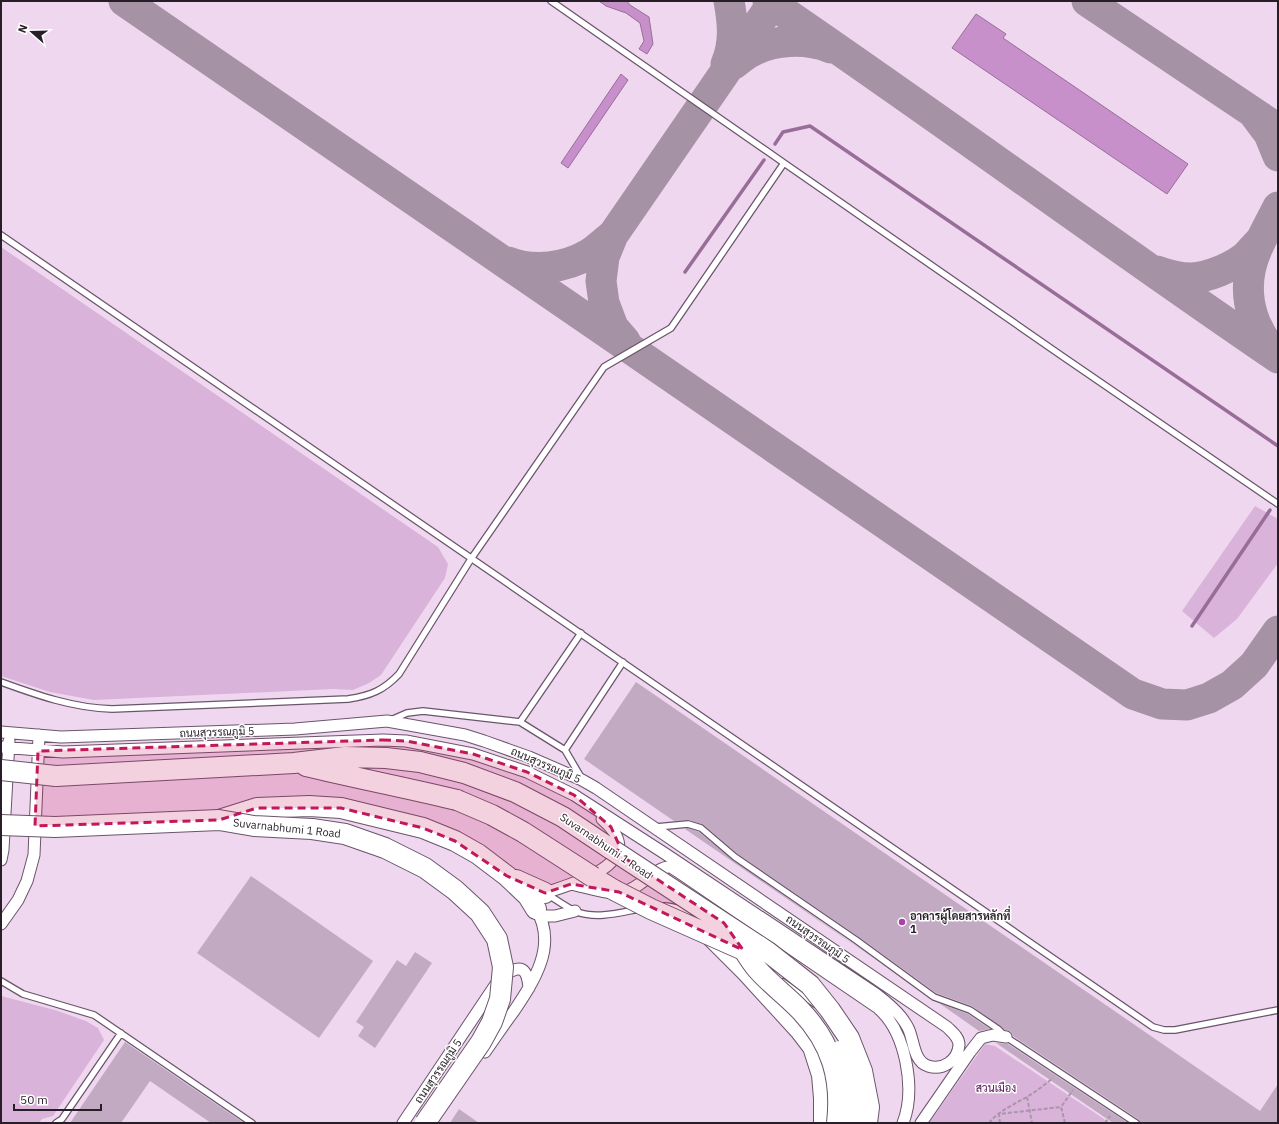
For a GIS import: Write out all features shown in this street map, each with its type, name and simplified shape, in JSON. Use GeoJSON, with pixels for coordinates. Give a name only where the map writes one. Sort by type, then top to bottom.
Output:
{"type":"FeatureCollection","features":[{"type":"Feature","properties":{"kind":"highway","name":"Suvarnabhumi 1 Road"},"geometry":{"type":"LineString","coordinates":[[1,770],[56,776],[294,763],[345,757],[386,758],[420,762],[464,774],[515,792],[563,817],[636,866],[710,927],[802,1012],[823,1039],[834,1065],[839,1104],[837,1123]]}},
{"type":"Feature","properties":{"kind":"highway","name":"Suvarnabhumi 1 Road"},"geometry":{"type":"LineString","coordinates":[[294,763],[350,777],[407,788],[457,800],[492,815],[523,832],[626,896],[651,909],[710,927],[786,965],[810,985],[830,1010],[849,1038],[862,1071],[871,1119]]}},
{"type":"Feature","properties":{"kind":"highway"},"geometry":{"type":"LineString","coordinates":[[1,782],[56,776]]}},
{"type":"Feature","properties":{"kind":"highway"},"geometry":{"type":"LineString","coordinates":[[219,820],[257,808],[309,806],[341,808],[423,828],[455,841],[478,854],[507,876],[540,906]]}},
{"type":"Feature","properties":{"kind":"highway","name":"Suvarnabhumi 1 Road"},"geometry":{"type":"LineString","coordinates":[[1,824],[55,827],[219,820],[254,826],[312,828],[352,836],[385,848],[425,868],[455,890],[480,913],[497,939],[503,967],[500,999],[492,1022],[481,1042],[426,1116]]}},
{"type":"Feature","properties":{"kind":"highway","name":"Suvarnabhumi 1 Road"},"geometry":{"type":"LineString","coordinates":[[710,927],[747,972],[800,1030],[813,1047],[822,1075],[824,1123]]}},
{"type":"Feature","properties":{"kind":"highway","name":"Suvarnabhumi 1 Road"},"geometry":{"type":"LineString","coordinates":[[710,927],[756,955],[787,979],[810,1000],[829,1026],[848,1067],[852,1105],[851,1123]]}},
{"type":"Feature","properties":{"kind":"street","name":"ถนนสุวรรณภูมิ 5"},"geometry":{"type":"LineString","coordinates":[[1,860],[3,850],[5,732],[61,737],[295,729],[387,721],[423,729],[465,735],[529,756],[582,780],[653,827],[947,1027],[958,1040],[959,1045],[955,1064]]}},
{"type":"Feature","properties":{"kind":"street"},"geometry":{"type":"LineString","coordinates":[[1,924],[18,900],[27,881],[34,855],[39,734]]}},
{"type":"Feature","properties":{"kind":"street","name":"ถนนสุวรรณภูมิ 5"},"geometry":{"type":"LineString","coordinates":[[5,748],[63,752],[383,740],[406,741],[473,754],[527,772],[574,796],[664,853],[876,994],[891,1005],[909,1030],[917,1056],[922,1064],[929,1067],[938,1068],[955,1064],[970,1052]]}},
{"type":"Feature","properties":{"kind":"street","name":"ถนนสุวรรณภูมิ 5"},"geometry":{"type":"LineString","coordinates":[[403,1123],[426,1116],[461,1087],[529,988],[537,974],[543,953],[545,937],[540,906],[571,884],[598,873],[611,863],[617,852],[619,845],[616,834],[611,826],[574,796]]}},
{"type":"Feature","properties":{"kind":"street"},"geometry":{"type":"LineString","coordinates":[[571,884],[606,891],[624,892],[634,888],[663,868],[670,867],[878,1008],[885,1014],[897,1034],[905,1059],[908,1103],[903,1123]]}},
{"type":"Feature","properties":{"kind":"street"},"geometry":{"type":"LineString","coordinates":[[540,906],[555,916],[575,911]]}},
{"type":"Feature","properties":{"kind":"street","name":"ถนนสุวรรณภูมิ 5"},"geometry":{"type":"LineString","coordinates":[[426,1116],[441,1074],[500,978],[512,969],[518,968],[525,971],[528,977],[529,988]]}},
{"type":"Feature","properties":{"kind":"street"},"geometry":{"type":"LineString","coordinates":[[912,1123],[955,1064],[970,1052],[981,1038],[993,1035],[1006,1037]]}},
{"type":"Feature","properties":{"kind":"street"},"geometry":{"type":"LineString","coordinates":[[921,1123],[955,1064]]}},
{"type":"Feature","properties":{"kind":"lane"},"geometry":{"type":"LineString","coordinates":[[551,1],[1278,504]]}},
{"type":"Feature","properties":{"kind":"lane"},"geometry":{"type":"LineString","coordinates":[[1,682],[49,699],[81,707],[98,709],[348,699],[365,696],[378,691],[390,683],[399,674],[471,559],[604,367],[671,328],[784,163]]}},
{"type":"Feature","properties":{"kind":"lane"},"geometry":{"type":"LineString","coordinates":[[1,235],[1153,1027],[1164,1030],[1175,1030],[1278,1010]]}},
{"type":"Feature","properties":{"kind":"lane"},"geometry":{"type":"LineString","coordinates":[[520,722],[581,633]]}},
{"type":"Feature","properties":{"kind":"lane"},"geometry":{"type":"LineString","coordinates":[[565,750],[623,662]]}},
{"type":"Feature","properties":{"kind":"lane"},"geometry":{"type":"LineString","coordinates":[[387,721],[407,713],[423,711],[520,722],[565,750],[582,780]]}},
{"type":"Feature","properties":{"kind":"lane"},"geometry":{"type":"LineString","coordinates":[[653,827],[688,824],[701,828],[735,857],[856,940],[934,997],[970,1010],[998,1029],[1006,1037],[1136,1123]]}},
{"type":"Feature","properties":{"kind":"lane"},"geometry":{"type":"LineString","coordinates":[[540,906],[575,911],[591,916],[670,905],[710,927],[764,968]]}},
{"type":"Feature","properties":{"kind":"lane"},"geometry":{"type":"LineString","coordinates":[[777,977],[827,1014],[837,1025],[868,1088],[871,1119]]}},
{"type":"Feature","properties":{"kind":"lane"},"geometry":{"type":"LineString","coordinates":[[1,981],[23,994],[94,1015],[252,1123]]}},
{"type":"Feature","properties":{"kind":"lane"},"geometry":{"type":"LineString","coordinates":[[56,1123],[62,1121],[121,1033]]}},
{"type":"Feature","properties":{"kind":"lane"},"geometry":{"type":"LineString","coordinates":[[450,1079],[461,1087]]}},
{"type":"Feature","properties":{"kind":"path"},"geometry":{"type":"LineString","coordinates":[[990,1123],[998,1114],[1009,1106],[1036,1092],[1060,1073]]}},
{"type":"Feature","properties":{"kind":"path"},"geometry":{"type":"LineString","coordinates":[[1065,1123],[1062,1107],[1078,1084]]}},
{"type":"Feature","properties":{"kind":"path"},"geometry":{"type":"LineString","coordinates":[[1027,1096],[1032,1123]]}},
{"type":"Feature","properties":{"kind":"path"},"geometry":{"type":"LineString","coordinates":[[998,1114],[1062,1107]]}},
{"type":"Feature","properties":{"kind":"path"},"geometry":{"type":"LineString","coordinates":[[998,1114],[1000,1123]]}},
{"type":"Feature","properties":{"kind":"highlighted area"},"geometry":{"type":"Polygon","coordinates":[[[383,740],[406,741],[473,754],[527,772],[574,795],[611,827],[619,845],[617,853],[724,923],[743,950],[619,892],[571,884],[545,893],[507,876],[455,841],[423,828],[341,808],[257,808],[219,820],[35,826],[38,751],[383,740]]]}},
{"type":"Feature","properties":{"kind":"green space"},"geometry":{"type":"Polygon","coordinates":[[[1,247],[438,547],[448,564],[445,578],[381,675],[369,683],[353,690],[333,689],[94,700],[50,692],[1,676],[1,247]]]}},
{"type":"Feature","properties":{"kind":"green space"},"geometry":{"type":"Polygon","coordinates":[[[1255,506],[1278,519],[1278,563],[1237,619],[1214,638],[1182,611],[1255,506]]]}},
{"type":"Feature","properties":{"kind":"green space"},"geometry":{"type":"Polygon","coordinates":[[[1,996],[55,1010],[86,1021],[98,1028],[104,1040],[53,1116],[42,1119],[39,1123],[1,1123],[1,996]]]}},
{"type":"Feature","properties":{"kind":"green space","name":"สวนเมือง"},"geometry":{"type":"Polygon","coordinates":[[[985,1044],[995,1046],[1110,1123],[929,1123],[985,1044]]]}},
{"type":"Feature","properties":{"kind":"shaded area"},"geometry":{"type":"Polygon","coordinates":[[[599,1],[627,1],[630,5],[649,17],[653,44],[647,54],[639,49],[644,41],[640,23],[626,13],[606,6],[599,1]]]}},
{"type":"Feature","properties":{"kind":"shaded area"},"geometry":{"type":"Polygon","coordinates":[[[976,14],[1006,34],[1003,38],[1188,164],[1167,194],[952,48],[976,14]]]}},
{"type":"Feature","properties":{"kind":"shaded area"},"geometry":{"type":"Polygon","coordinates":[[[621,74],[628,80],[568,168],[561,163],[621,74]]]}},
{"type":"Feature","properties":{"kind":"building","name":"อาคารผู้โดยสารหลักที่ 1"},"geometry":{"type":"Polygon","coordinates":[[[636,682],[1260,1111],[1278,1084],[1278,1123],[1140,1123],[1138,1119],[1013,1036],[1010,1031],[1005,1030],[972,1006],[936,993],[859,937],[738,854],[704,825],[689,820],[674,821],[584,759],[636,682]]]}},
{"type":"Feature","properties":{"kind":"building"},"geometry":{"type":"Polygon","coordinates":[[[688,828],[699,832],[733,860],[882,964],[685,829],[688,828]]]}},
{"type":"Feature","properties":{"kind":"building"},"geometry":{"type":"Polygon","coordinates":[[[251,876],[373,961],[319,1038],[197,953],[251,876]]]}},
{"type":"Feature","properties":{"kind":"building"},"geometry":{"type":"Polygon","coordinates":[[[415,952],[432,963],[375,1048],[358,1036],[364,1027],[356,1022],[397,960],[406,966],[415,952]]]}},
{"type":"Feature","properties":{"kind":"building"},"geometry":{"type":"Polygon","coordinates":[[[939,1003],[968,1014],[990,1029],[979,1031],[939,1003]]]}},
{"type":"Feature","properties":{"kind":"building"},"geometry":{"type":"Polygon","coordinates":[[[125,1042],[244,1123],[211,1123],[150,1081],[121,1123],[70,1123],[125,1042]]]}},
{"type":"Feature","properties":{"kind":"building"},"geometry":{"type":"Polygon","coordinates":[[[996,1043],[1008,1044],[1128,1123],[1113,1123],[996,1043]]]}},
{"type":"Feature","properties":{"kind":"building"},"geometry":{"type":"Polygon","coordinates":[[[459,1109],[479,1123],[450,1123],[459,1109]]]}},
{"type":"Feature","properties":{"kind":"waterway"},"geometry":{"type":"LineString","coordinates":[[775,144],[783,132],[810,126],[1278,446]]}},
{"type":"Feature","properties":{"kind":"waterway"},"geometry":{"type":"LineString","coordinates":[[685,272],[764,160]]}},
{"type":"Feature","properties":{"kind":"waterway"},"geometry":{"type":"LineString","coordinates":[[1192,626],[1270,510]]}},
{"type":"Feature","properties":{"kind":"taxiway"},"geometry":{"type":"LineString","coordinates":[[124,1],[1133,694],[1162,704],[1187,705],[1209,698],[1232,685],[1254,665],[1278,631]]}},
{"type":"Feature","properties":{"kind":"taxiway"},"geometry":{"type":"LineString","coordinates":[[726,64],[732,41],[729,1]]}},
{"type":"Feature","properties":{"kind":"taxiway"},"geometry":{"type":"LineString","coordinates":[[768,1],[1278,358]]}},
{"type":"Feature","properties":{"kind":"taxiway"},"geometry":{"type":"LineString","coordinates":[[625,341],[613,327],[604,303],[601,281],[604,257],[613,235],[774,1]]}},
{"type":"Feature","properties":{"kind":"taxiway"},"geometry":{"type":"LineString","coordinates":[[1087,1],[1278,129]]}},
{"type":"Feature","properties":{"kind":"taxiway"},"geometry":{"type":"LineString","coordinates":[[734,64],[758,48],[779,43],[800,41],[831,48]]}},
{"type":"Feature","properties":{"kind":"taxiway"},"geometry":{"type":"LineString","coordinates":[[1254,114],[1269,134],[1278,156]]}},
{"type":"Feature","properties":{"kind":"taxiway"},"geometry":{"type":"LineString","coordinates":[[1272,350],[1257,327],[1252,315],[1248,289],[1252,262],[1259,244],[1278,207]]}},
{"type":"Feature","properties":{"kind":"taxiway"},"geometry":{"type":"LineString","coordinates":[[508,262],[539,268],[570,263],[589,254],[613,235]]}},
{"type":"Feature","properties":{"kind":"taxiway"},"geometry":{"type":"LineString","coordinates":[[1157,271],[1187,278],[1197,278],[1212,274],[1241,260],[1261,240]]}},
{"type":"Feature","properties":{"kind":"place","name":"อาคารผู้โดยสารหลักที่ 1"},"geometry":{"type":"Point","coordinates":[902,922]}}]}
